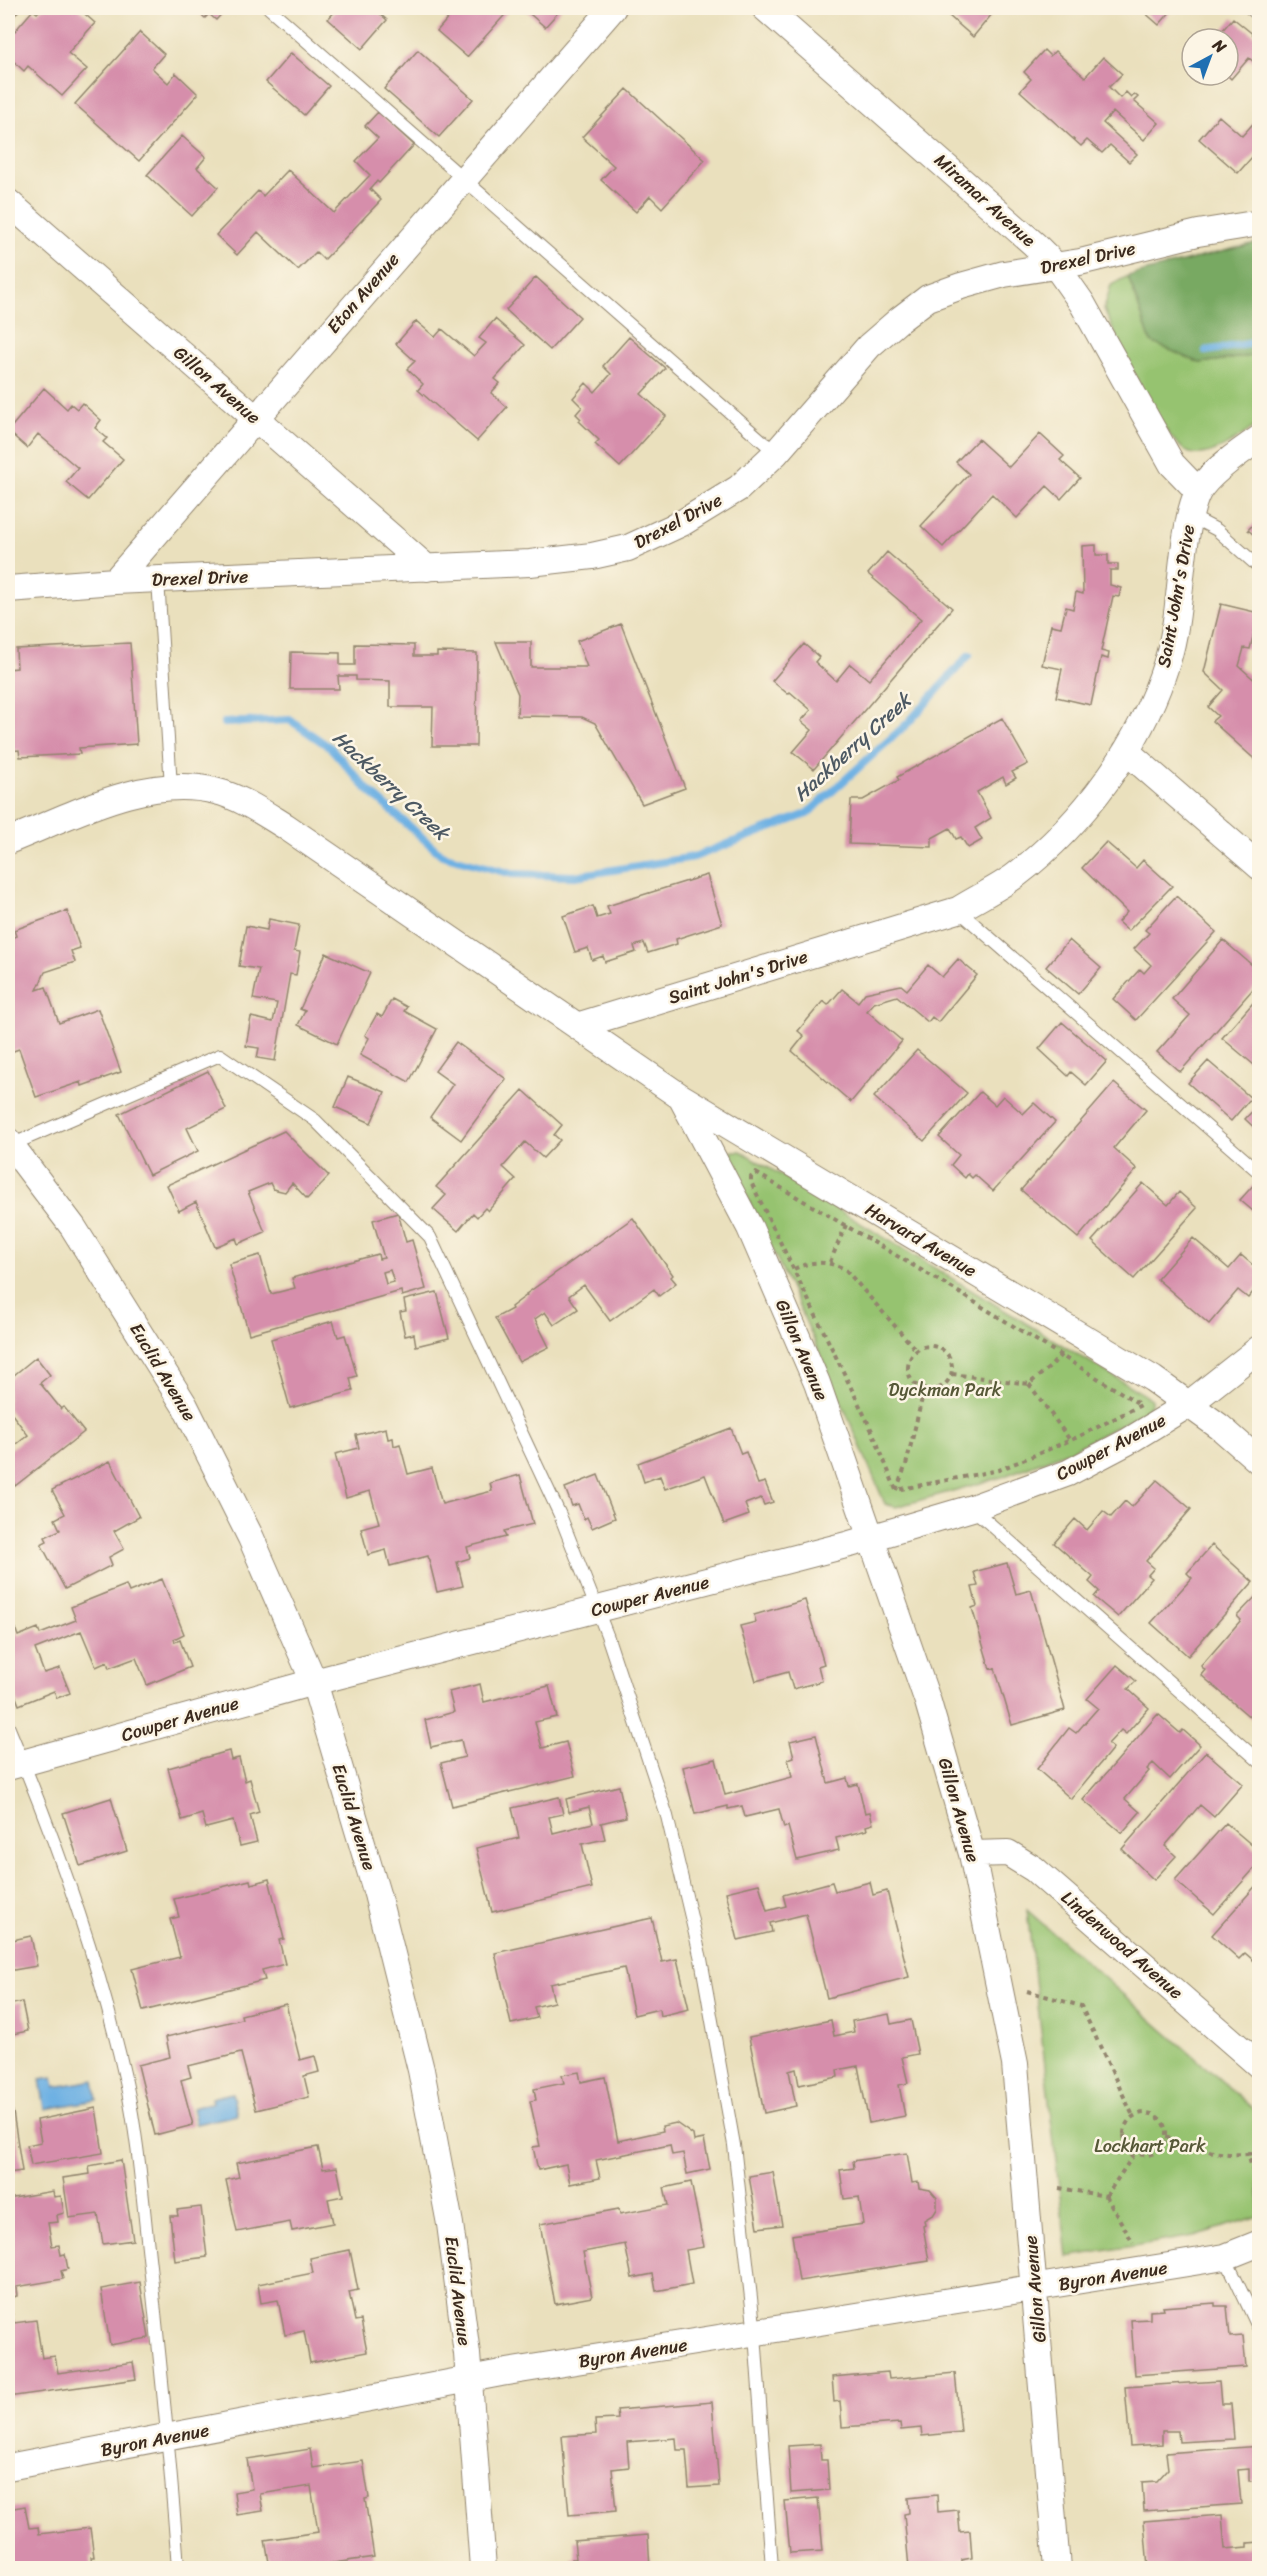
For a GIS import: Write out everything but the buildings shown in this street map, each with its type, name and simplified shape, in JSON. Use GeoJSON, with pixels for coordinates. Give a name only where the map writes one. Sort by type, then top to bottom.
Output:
{"type":"FeatureCollection","features":[{"type":"Feature","properties":{"kind":"street","name":"Eton Avenue"},"geometry":{"type":"LineString","coordinates":[[115,581],[613,8]]}},
{"type":"Feature","properties":{"kind":"street","name":"Miramar Avenue"},"geometry":{"type":"LineString","coordinates":[[765,8],[1035,244],[1056,266],[1082,303],[1172,464],[1198,491]]}},
{"type":"Feature","properties":{"kind":"street","name":"Gillon Avenue"},"geometry":{"type":"LineString","coordinates":[[8,202],[427,568]]}},
{"type":"Feature","properties":{"kind":"street","name":"Drexel Drive"},"geometry":{"type":"LineString","coordinates":[[8,590],[115,581],[530,563],[592,556],[627,548],[682,523],[739,488],[776,453],[869,346],[928,298],[1004,274],[1056,266],[1198,233],[1260,223]]}},
{"type":"Feature","properties":{"kind":"street","name":"Saint John's Drive"},"geometry":{"type":"LineString","coordinates":[[577,1026],[958,910],[1014,876],[1055,842],[1087,805],[1126,751],[1155,697],[1168,659],[1190,516],[1198,491],[1219,469],[1260,438]]}},
{"type":"Feature","properties":{"kind":"street"},"geometry":{"type":"LineString","coordinates":[[1126,751],[1260,867]]}},
{"type":"Feature","properties":{"kind":"street"},"geometry":{"type":"LineString","coordinates":[[8,841],[128,794],[171,787],[216,791],[245,802],[285,826],[577,1026]]}},
{"type":"Feature","properties":{"kind":"street","name":"Harvard Avenue"},"geometry":{"type":"LineString","coordinates":[[577,1026],[681,1097],[1153,1378],[1220,1427],[1260,1462]]}},
{"type":"Feature","properties":{"kind":"street","name":"Gillon Avenue"},"geometry":{"type":"LineString","coordinates":[[681,1097],[750,1228],[817,1383],[928,1702],[972,1854],[1015,2064],[1057,2568]]}},
{"type":"Feature","properties":{"kind":"street","name":"Euclid Avenue"},"geometry":{"type":"LineString","coordinates":[[9,1143],[73,1227],[185,1406],[251,1538],[314,1682],[377,1894],[421,2070],[450,2224],[470,2379],[483,2568]]}},
{"type":"Feature","properties":{"kind":"street","name":"Cowper Avenue"},"geometry":{"type":"LineString","coordinates":[[15,1765],[314,1682],[872,1537],[972,1508],[1068,1473],[1127,1442],[1189,1404],[1260,1348]]}},
{"type":"Feature","properties":{"kind":"street","name":"Lindenwood Avenue"},"geometry":{"type":"LineString","coordinates":[[972,1854],[1008,1853],[1034,1869],[1260,2066]]}},
{"type":"Feature","properties":{"kind":"street","name":"Byron Avenue"},"geometry":{"type":"LineString","coordinates":[[8,2467],[470,2379],[1225,2257],[1260,2243]]}},
{"type":"Feature","properties":{"kind":"lane"},"geometry":{"type":"LineString","coordinates":[[269,8],[776,453]]}},
{"type":"Feature","properties":{"kind":"lane"},"geometry":{"type":"LineString","coordinates":[[1250,8],[1260,16]]}},
{"type":"Feature","properties":{"kind":"lane"},"geometry":{"type":"LineString","coordinates":[[1190,516],[1217,530],[1260,568]]}},
{"type":"Feature","properties":{"kind":"lane"},"geometry":{"type":"LineString","coordinates":[[158,579],[171,787]]}},
{"type":"Feature","properties":{"kind":"lane"},"geometry":{"type":"LineString","coordinates":[[958,910],[1260,1173]]}},
{"type":"Feature","properties":{"kind":"lane"},"geometry":{"type":"LineString","coordinates":[[9,1143],[220,1054],[315,1120],[430,1237],[560,1515],[597,1609],[667,1816],[701,1959],[734,2145],[755,2334],[772,2568]]}},
{"type":"Feature","properties":{"kind":"lane"},"geometry":{"type":"LineString","coordinates":[[972,1508],[1260,1762]]}},
{"type":"Feature","properties":{"kind":"lane"},"geometry":{"type":"LineString","coordinates":[[8,1726],[15,1765],[68,1883],[102,1987],[126,2084],[141,2181],[168,2438],[178,2568]]}},
{"type":"Feature","properties":{"kind":"lane"},"geometry":{"type":"LineString","coordinates":[[1225,2257],[1260,2331]]}},
{"type":"Feature","properties":{"kind":"path"},"geometry":{"type":"LineString","coordinates":[[760,1174],[1141,1404],[1070,1440],[999,1470],[896,1490],[873,1433],[751,1182],[752,1175],[760,1174]]}},
{"type":"Feature","properties":{"kind":"path"},"geometry":{"type":"LineString","coordinates":[[830,1262],[846,1225]]}},
{"type":"Feature","properties":{"kind":"path"},"geometry":{"type":"LineString","coordinates":[[794,1269],[815,1262],[830,1262],[845,1269],[916,1350]]}},
{"type":"Feature","properties":{"kind":"path"},"geometry":{"type":"LineString","coordinates":[[929,1345],[943,1349],[951,1360],[952,1374],[944,1386],[924,1390],[912,1382],[908,1362],[916,1350],[929,1345]]}},
{"type":"Feature","properties":{"kind":"path"},"geometry":{"type":"LineString","coordinates":[[1029,1384],[1061,1355]]}},
{"type":"Feature","properties":{"kind":"path"},"geometry":{"type":"LineString","coordinates":[[952,1374],[1029,1384],[1070,1440]]}},
{"type":"Feature","properties":{"kind":"path"},"geometry":{"type":"LineString","coordinates":[[896,1490],[906,1465],[924,1390]]}},
{"type":"Feature","properties":{"kind":"path"},"geometry":{"type":"LineString","coordinates":[[1027,1991],[1081,2006],[1134,2116]]}},
{"type":"Feature","properties":{"kind":"path"},"geometry":{"type":"LineString","coordinates":[[1166,2137],[1157,2151],[1142,2156],[1127,2146],[1124,2135],[1126,2125],[1134,2116],[1144,2113],[1161,2121],[1166,2137],[1189,2147],[1224,2154],[1248,2154],[1260,2151]]}},
{"type":"Feature","properties":{"kind":"path"},"geometry":{"type":"LineString","coordinates":[[1106,2196],[1135,2153]]}},
{"type":"Feature","properties":{"kind":"path"},"geometry":{"type":"LineString","coordinates":[[1248,2154],[1260,2196]]}},
{"type":"Feature","properties":{"kind":"path"},"geometry":{"type":"LineString","coordinates":[[1059,2188],[1106,2196]]}},
{"type":"Feature","properties":{"kind":"path"},"geometry":{"type":"LineString","coordinates":[[1106,2196],[1133,2243]]}},
{"type":"Feature","properties":{"kind":"green space"},"geometry":{"type":"Polygon","coordinates":[[[1259,242],[1259,355],[1200,363],[1151,342],[1128,276],[1259,242]]]}},
{"type":"Feature","properties":{"kind":"green space"},"geometry":{"type":"Polygon","coordinates":[[[1128,276],[1151,342],[1200,363],[1259,355],[1259,423],[1227,445],[1207,453],[1190,453],[1179,445],[1153,411],[1104,309],[1111,285],[1128,276]]]}},
{"type":"Feature","properties":{"kind":"green space","name":"Dyckman Park"},"geometry":{"type":"Polygon","coordinates":[[[733,1151],[741,1151],[1133,1388],[1151,1399],[1151,1404],[1144,1412],[1074,1449],[1002,1477],[896,1507],[885,1504],[810,1331],[729,1161],[729,1155],[733,1151]]]}},
{"type":"Feature","properties":{"kind":"green space","name":"Lockhart Park"},"geometry":{"type":"Polygon","coordinates":[[[1027,1910],[1259,2114],[1259,2216],[1194,2236],[1067,2257],[1027,1910]]]}},
{"type":"Feature","properties":{"kind":"water"},"geometry":{"type":"Polygon","coordinates":[[[53,2077],[55,2087],[94,2080],[97,2100],[45,2109],[40,2079],[53,2077]]]}},
{"type":"Feature","properties":{"kind":"water"},"geometry":{"type":"Polygon","coordinates":[[[232,2093],[237,2115],[196,2124],[192,2108],[212,2103],[211,2098],[232,2093]]]}},
{"type":"Feature","properties":{"kind":"waterway","name":"Hackberry Creek"},"geometry":{"type":"LineString","coordinates":[[1206,351],[1260,342]]}},
{"type":"Feature","properties":{"kind":"waterway","name":"Hackberry Creek"},"geometry":{"type":"LineString","coordinates":[[224,723],[290,720],[331,748],[368,790],[442,855],[512,874],[575,876],[694,857],[807,814],[908,723],[969,655]]}}]}
